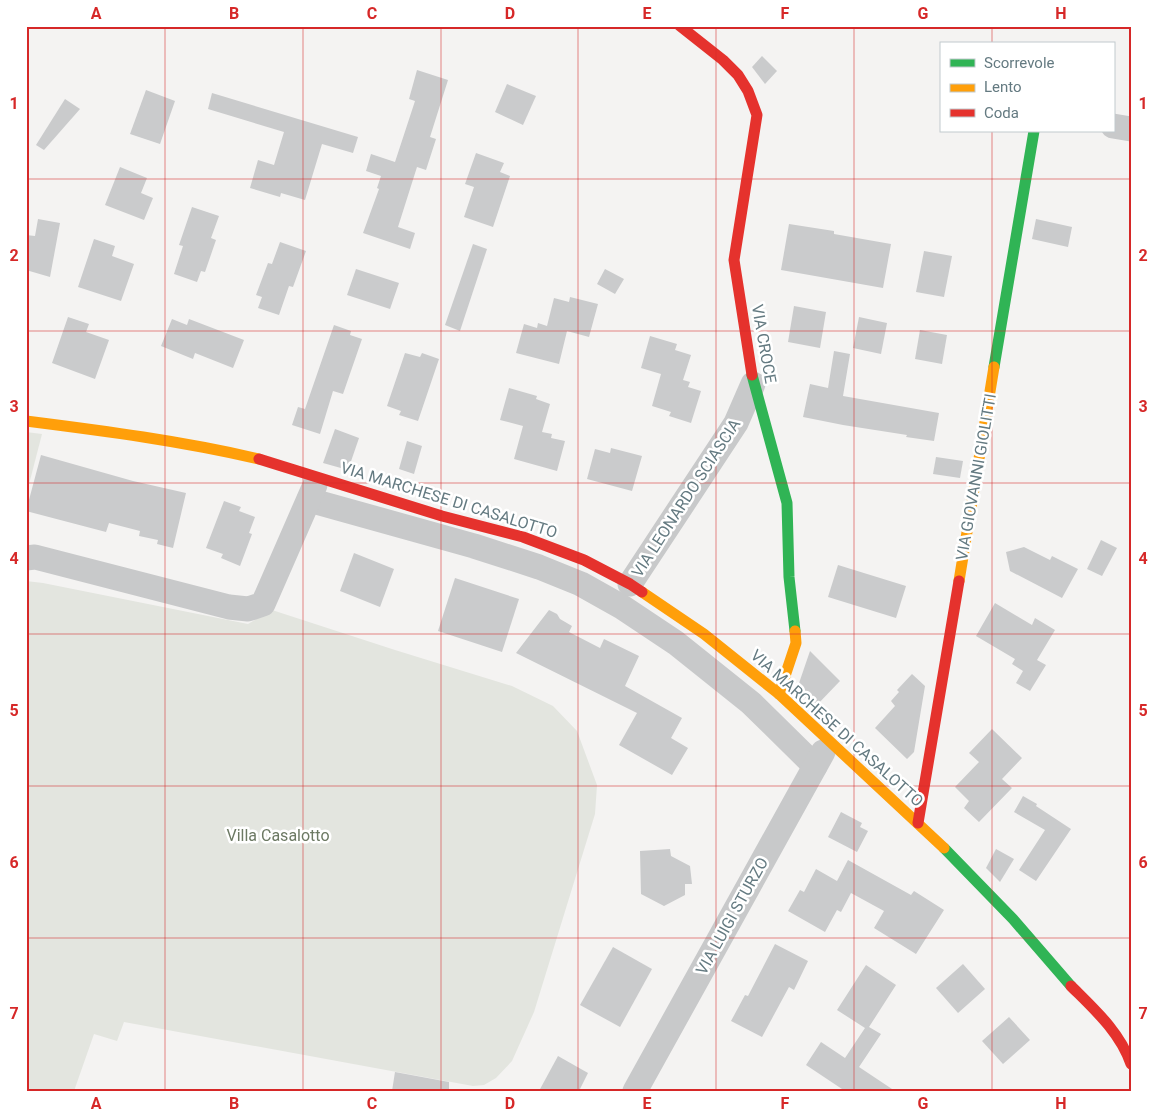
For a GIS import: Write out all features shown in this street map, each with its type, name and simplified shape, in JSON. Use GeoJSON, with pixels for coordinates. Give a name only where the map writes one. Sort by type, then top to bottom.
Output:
{"type":"FeatureCollection","features":[{"type":"Feature","properties":{"kind":"street","name":"VIA CROCE"},"geometry":{"type":"LineString","coordinates":[[680,26],[744,82],[757,115],[734,260],[753,384],[787,503],[789,577],[796,643],[779,694]]}},
{"type":"Feature","properties":{"kind":"street"},"geometry":{"type":"LineString","coordinates":[[1114,126],[1131,130]]}},
{"type":"Feature","properties":{"kind":"street","name":"VIA GIOVANNI GIOLITTI"},"geometry":{"type":"LineString","coordinates":[[918,823],[1034,132]]}},
{"type":"Feature","properties":{"kind":"street","name":"VIA LEONARDO SCIASCIA"},"geometry":{"type":"LineString","coordinates":[[630,584],[736,423],[753,384]]}},
{"type":"Feature","properties":{"kind":"street","name":"VIA MARCHESE DI CASALOTTO"},"geometry":{"type":"LineString","coordinates":[[26,421],[125,433],[209,446],[263,460],[314,489],[442,516],[523,537],[584,560],[630,584],[704,634],[779,694],[955,858],[1013,919],[1068,983],[1108,1023]]}},
{"type":"Feature","properties":{"kind":"street"},"geometry":{"type":"LineString","coordinates":[[26,558],[34,557],[229,608],[248,609],[263,604],[314,489],[539,567],[581,584],[676,643],[751,703],[815,766]]}},
{"type":"Feature","properties":{"kind":"street","name":"VIA LUIGI STURZO"},"geometry":{"type":"LineString","coordinates":[[635,1091],[829,741]]}},
{"type":"Feature","properties":{"kind":"street"},"geometry":{"type":"LineString","coordinates":[[1108,1023],[1131,1035]]}},
{"type":"Feature","properties":{"kind":"street"},"geometry":{"type":"LineString","coordinates":[[1108,1023],[1128,1055],[1131,1064]]}},
{"type":"Feature","properties":{"kind":"green space"},"geometry":{"type":"Polygon","coordinates":[[[26,432],[42,434],[26,496],[26,432]]]}},
{"type":"Feature","properties":{"kind":"green space","name":"Villa Casalotto"},"geometry":{"type":"Polygon","coordinates":[[[26,581],[248,624],[272,610],[512,686],[553,706],[577,731],[597,785],[595,814],[534,1012],[512,1061],[496,1078],[484,1085],[473,1086],[124,1022],[117,1041],[94,1034],[74,1091],[26,1091],[26,581]]]}},
{"type":"Feature","properties":{"kind":"building"},"geometry":{"type":"Polygon","coordinates":[[[762,56],[777,71],[765,84],[752,67],[762,56]]]}},
{"type":"Feature","properties":{"kind":"building"},"geometry":{"type":"Polygon","coordinates":[[[417,70],[448,80],[430,137],[436,139],[426,170],[417,167],[398,227],[415,233],[410,249],[363,233],[379,189],[377,188],[381,176],[366,171],[371,154],[395,162],[415,101],[409,99],[417,70]]]}},
{"type":"Feature","properties":{"kind":"building"},"geometry":{"type":"Polygon","coordinates":[[[507,84],[536,96],[523,125],[495,112],[507,84]]]}},
{"type":"Feature","properties":{"kind":"building"},"geometry":{"type":"Polygon","coordinates":[[[146,90],[175,101],[160,144],[130,134],[146,90]]]}},
{"type":"Feature","properties":{"kind":"building"},"geometry":{"type":"Polygon","coordinates":[[[212,93],[358,137],[353,153],[322,144],[305,200],[281,193],[280,197],[250,188],[258,160],[274,165],[284,132],[208,109],[212,93]]]}},
{"type":"Feature","properties":{"kind":"building"},"geometry":{"type":"Polygon","coordinates":[[[65,99],[80,109],[44,150],[36,145],[65,99]]]}},
{"type":"Feature","properties":{"kind":"building"},"geometry":{"type":"Polygon","coordinates":[[[476,153],[504,163],[500,172],[510,176],[493,227],[464,217],[474,187],[465,184],[476,153]]]}},
{"type":"Feature","properties":{"kind":"building"},"geometry":{"type":"Polygon","coordinates":[[[120,167],[147,178],[141,193],[153,198],[144,220],[105,205],[120,167]]]}},
{"type":"Feature","properties":{"kind":"building"},"geometry":{"type":"Polygon","coordinates":[[[192,207],[219,216],[211,238],[216,240],[205,272],[201,271],[197,282],[174,274],[183,246],[179,245],[192,207]]]}},
{"type":"Feature","properties":{"kind":"building"},"geometry":{"type":"Polygon","coordinates":[[[38,219],[60,223],[50,277],[26,270],[26,235],[35,236],[38,219]]]}},
{"type":"Feature","properties":{"kind":"building"},"geometry":{"type":"Polygon","coordinates":[[[1036,219],[1072,227],[1068,247],[1032,239],[1036,219]]]}},
{"type":"Feature","properties":{"kind":"building"},"geometry":{"type":"Polygon","coordinates":[[[789,224],[834,231],[834,234],[891,244],[883,288],[781,270],[789,224]]]}},
{"type":"Feature","properties":{"kind":"building"},"geometry":{"type":"Polygon","coordinates":[[[94,239],[115,246],[112,256],[134,264],[121,301],[78,287],[94,239]]]}},
{"type":"Feature","properties":{"kind":"building"},"geometry":{"type":"Polygon","coordinates":[[[280,242],[306,251],[293,287],[289,286],[279,315],[258,308],[262,297],[256,295],[268,263],[272,264],[280,242]]]}},
{"type":"Feature","properties":{"kind":"building"},"geometry":{"type":"Polygon","coordinates":[[[473,244],[487,249],[460,331],[445,325],[473,244]]]}},
{"type":"Feature","properties":{"kind":"building"},"geometry":{"type":"Polygon","coordinates":[[[924,251],[952,256],[944,297],[916,292],[924,251]]]}},
{"type":"Feature","properties":{"kind":"building"},"geometry":{"type":"Polygon","coordinates":[[[356,269],[399,283],[390,309],[347,295],[356,269]]]}},
{"type":"Feature","properties":{"kind":"building"},"geometry":{"type":"Polygon","coordinates":[[[605,269],[624,279],[615,294],[597,284],[605,269]]]}},
{"type":"Feature","properties":{"kind":"building"},"geometry":{"type":"Polygon","coordinates":[[[570,297],[598,304],[589,337],[567,331],[559,364],[516,353],[524,324],[537,328],[538,323],[547,326],[554,298],[569,302],[570,297]]]}},
{"type":"Feature","properties":{"kind":"building"},"geometry":{"type":"Polygon","coordinates":[[[794,306],[826,312],[820,348],[788,342],[794,306]]]}},
{"type":"Feature","properties":{"kind":"building"},"geometry":{"type":"Polygon","coordinates":[[[68,317],[89,324],[86,332],[109,340],[95,379],[52,363],[68,317]]]}},
{"type":"Feature","properties":{"kind":"building"},"geometry":{"type":"Polygon","coordinates":[[[859,317],[887,323],[881,354],[853,348],[859,317]]]}},
{"type":"Feature","properties":{"kind":"building"},"geometry":{"type":"Polygon","coordinates":[[[172,319],[187,325],[189,319],[244,340],[233,368],[195,353],[193,359],[161,346],[172,319]]]}},
{"type":"Feature","properties":{"kind":"building"},"geometry":{"type":"Polygon","coordinates":[[[334,325],[351,331],[350,335],[362,339],[343,394],[333,391],[320,434],[292,425],[298,407],[305,409],[334,325]]]}},
{"type":"Feature","properties":{"kind":"building"},"geometry":{"type":"Polygon","coordinates":[[[920,330],[947,335],[942,364],[915,359],[920,330]]]}},
{"type":"Feature","properties":{"kind":"building"},"geometry":{"type":"Polygon","coordinates":[[[650,336],[677,344],[675,350],[691,355],[683,380],[690,382],[688,387],[701,391],[691,423],[669,416],[671,412],[652,406],[661,374],[641,368],[650,336]]]}},
{"type":"Feature","properties":{"kind":"building"},"geometry":{"type":"Polygon","coordinates":[[[834,351],[850,354],[843,396],[939,413],[934,441],[803,417],[810,384],[828,388],[834,351]]]}},
{"type":"Feature","properties":{"kind":"building"},"geometry":{"type":"Polygon","coordinates":[[[405,353],[420,357],[422,353],[439,359],[418,421],[399,415],[401,411],[387,406],[405,353]]]}},
{"type":"Feature","properties":{"kind":"building"},"geometry":{"type":"Polygon","coordinates":[[[509,388],[537,396],[536,399],[550,404],[542,432],[552,434],[551,438],[565,441],[557,471],[514,459],[523,426],[500,420],[509,388]]]}},
{"type":"Feature","properties":{"kind":"building"},"geometry":{"type":"Polygon","coordinates":[[[335,429],[359,438],[348,470],[323,463],[335,429]]]}},
{"type":"Feature","properties":{"kind":"building"},"geometry":{"type":"Polygon","coordinates":[[[407,441],[422,446],[414,474],[399,469],[407,441]]]}},
{"type":"Feature","properties":{"kind":"building"},"geometry":{"type":"Polygon","coordinates":[[[611,448],[642,456],[632,491],[587,479],[595,449],[610,453],[611,448]]]}},
{"type":"Feature","properties":{"kind":"building"},"geometry":{"type":"Polygon","coordinates":[[[41,455],[133,481],[186,493],[173,548],[157,544],[158,540],[139,536],[140,531],[109,523],[106,532],[26,511],[41,455]]]}},
{"type":"Feature","properties":{"kind":"building"},"geometry":{"type":"Polygon","coordinates":[[[936,457],[963,461],[960,478],[933,474],[936,457]]]}},
{"type":"Feature","properties":{"kind":"building"},"geometry":{"type":"Polygon","coordinates":[[[224,501],[241,507],[239,511],[255,517],[249,533],[252,534],[240,566],[221,558],[223,554],[206,548],[224,501]]]}},
{"type":"Feature","properties":{"kind":"building"},"geometry":{"type":"Polygon","coordinates":[[[1101,540],[1117,548],[1102,576],[1087,569],[1101,540]]]}},
{"type":"Feature","properties":{"kind":"building"},"geometry":{"type":"Polygon","coordinates":[[[1024,547],[1050,560],[1052,556],[1078,569],[1062,598],[1010,571],[1006,552],[1024,547]]]}},
{"type":"Feature","properties":{"kind":"building"},"geometry":{"type":"Polygon","coordinates":[[[354,553],[394,569],[380,607],[340,591],[354,553]]]}},
{"type":"Feature","properties":{"kind":"building"},"geometry":{"type":"Polygon","coordinates":[[[838,565],[906,586],[896,618],[828,597],[838,565]]]}},
{"type":"Feature","properties":{"kind":"building"},"geometry":{"type":"Polygon","coordinates":[[[455,578],[519,599],[502,652],[438,631],[455,578]]]}},
{"type":"Feature","properties":{"kind":"building"},"geometry":{"type":"Polygon","coordinates":[[[995,603],[1032,625],[1035,618],[1055,630],[1037,660],[1046,665],[1030,691],[1016,683],[1023,671],[1012,664],[1015,659],[976,636],[995,603]]]}},
{"type":"Feature","properties":{"kind":"building"},"geometry":{"type":"Polygon","coordinates":[[[549,610],[572,626],[569,632],[600,648],[604,639],[639,656],[625,686],[682,718],[671,738],[688,748],[672,775],[619,745],[637,713],[516,653],[549,610]]]}},
{"type":"Feature","properties":{"kind":"building"},"geometry":{"type":"Polygon","coordinates":[[[810,651],[840,681],[815,707],[797,689],[810,651]]]}},
{"type":"Feature","properties":{"kind":"building"},"geometry":{"type":"Polygon","coordinates":[[[912,674],[925,686],[914,752],[907,759],[875,728],[895,706],[891,701],[899,692],[897,690],[912,674]]]}},
{"type":"Feature","properties":{"kind":"building"},"geometry":{"type":"Polygon","coordinates":[[[992,729],[1022,758],[1002,779],[1012,788],[979,822],[964,808],[969,801],[955,787],[979,762],[969,753],[992,729]]]}},
{"type":"Feature","properties":{"kind":"building"},"geometry":{"type":"Polygon","coordinates":[[[1023,796],[1071,829],[1036,881],[1019,870],[1045,830],[1014,812],[1023,796]]]}},
{"type":"Feature","properties":{"kind":"building"},"geometry":{"type":"Polygon","coordinates":[[[841,812],[862,823],[860,827],[868,831],[857,852],[828,837],[841,812]]]}},
{"type":"Feature","properties":{"kind":"building"},"geometry":{"type":"Polygon","coordinates":[[[670,849],[671,856],[690,866],[692,884],[685,884],[685,895],[664,906],[641,894],[640,851],[670,849]]]}},
{"type":"Feature","properties":{"kind":"building"},"geometry":{"type":"Polygon","coordinates":[[[996,849],[1014,859],[1000,882],[986,868],[996,849]]]}},
{"type":"Feature","properties":{"kind":"building"},"geometry":{"type":"Polygon","coordinates":[[[848,860],[911,895],[914,891],[944,910],[916,954],[874,928],[884,911],[851,893],[841,912],[837,910],[825,932],[788,911],[800,890],[804,892],[816,869],[837,881],[848,860]]]}},
{"type":"Feature","properties":{"kind":"building"},"geometry":{"type":"Polygon","coordinates":[[[775,944],[808,961],[794,990],[789,987],[762,1037],[731,1021],[745,995],[748,996],[775,944]]]}},
{"type":"Feature","properties":{"kind":"building"},"geometry":{"type":"Polygon","coordinates":[[[613,947],[652,969],[620,1027],[580,1005],[613,947]]]}},
{"type":"Feature","properties":{"kind":"building"},"geometry":{"type":"Polygon","coordinates":[[[963,964],[985,989],[958,1013],[936,988],[963,964]]]}},
{"type":"Feature","properties":{"kind":"building"},"geometry":{"type":"Polygon","coordinates":[[[866,965],[896,985],[869,1027],[881,1034],[859,1067],[895,1091],[845,1091],[806,1065],[821,1042],[845,1058],[865,1028],[837,1010],[866,965]]]}},
{"type":"Feature","properties":{"kind":"building"},"geometry":{"type":"Polygon","coordinates":[[[1009,1017],[1030,1040],[1003,1064],[982,1041],[1009,1017]]]}},
{"type":"Feature","properties":{"kind":"building"},"geometry":{"type":"Polygon","coordinates":[[[558,1056],[588,1073],[579,1091],[539,1091],[558,1056]]]}},
{"type":"Feature","properties":{"kind":"building"},"geometry":{"type":"Polygon","coordinates":[[[395,1072],[449,1082],[449,1091],[392,1091],[395,1072]]]}},
{"type":"Feature","properties":{"kind":"traffic: fast"},"geometry":{"type":"LineString","coordinates":[[994,367],[1034,132]]}},
{"type":"Feature","properties":{"kind":"traffic: fast"},"geometry":{"type":"LineString","coordinates":[[752,375],[787,503],[789,577],[795,631]]}},
{"type":"Feature","properties":{"kind":"traffic: fast"},"geometry":{"type":"LineString","coordinates":[[944,848],[1013,919],[1071,986]]}},
{"type":"Feature","properties":{"kind":"traffic: slow"},"geometry":{"type":"LineString","coordinates":[[959,581],[994,367]]}},
{"type":"Feature","properties":{"kind":"traffic: slow"},"geometry":{"type":"LineString","coordinates":[[26,421],[172,442],[259,459]]}},
{"type":"Feature","properties":{"kind":"traffic: slow"},"geometry":{"type":"LineString","coordinates":[[642,592],[704,634],[779,694],[944,848]]}},
{"type":"Feature","properties":{"kind":"traffic: slow"},"geometry":{"type":"LineString","coordinates":[[779,694],[796,643],[795,631]]}},
{"type":"Feature","properties":{"kind":"traffic: jam"},"geometry":{"type":"LineString","coordinates":[[680,26],[723,60],[738,75],[748,91],[757,115],[734,260],[752,375]]}},
{"type":"Feature","properties":{"kind":"traffic: jam"},"geometry":{"type":"LineString","coordinates":[[259,459],[442,516],[523,537],[584,560],[642,592]]}},
{"type":"Feature","properties":{"kind":"traffic: jam"},"geometry":{"type":"LineString","coordinates":[[918,823],[959,581]]}},
{"type":"Feature","properties":{"kind":"traffic: jam"},"geometry":{"type":"LineString","coordinates":[[1071,986],[1113,1031],[1131,1064]]}}]}
